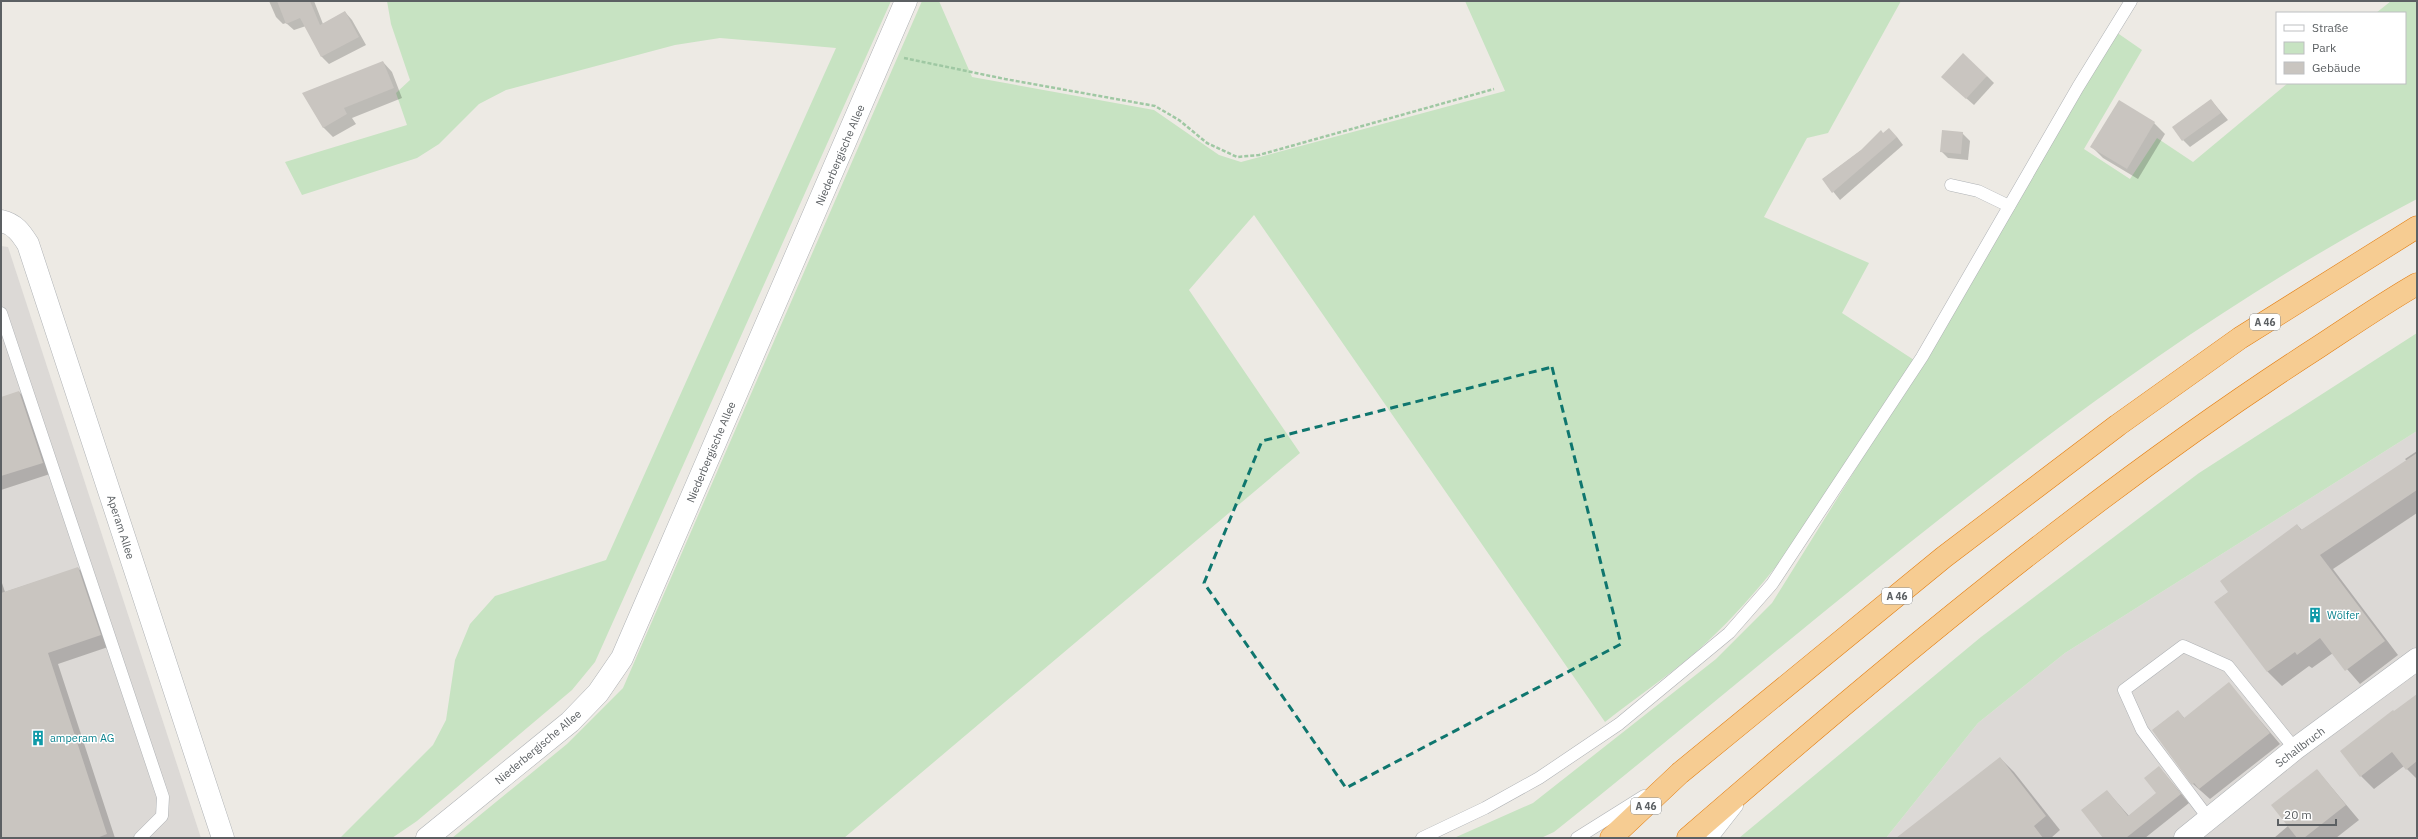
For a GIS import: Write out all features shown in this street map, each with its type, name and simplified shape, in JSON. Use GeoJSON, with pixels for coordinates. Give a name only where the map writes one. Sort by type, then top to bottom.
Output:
{"type":"FeatureCollection","features":[{"type":"Feature","properties":{"kind":"highway","name":"A 46"},"geometry":{"type":"LineString","coordinates":[[1611,838],[1680,773],[1944,557],[2118,425],[2240,338],[2417,227]]}},
{"type":"Feature","properties":{"kind":"highway"},"geometry":{"type":"LineString","coordinates":[[1688,838],[1976,595],[2175,444],[2265,382],[2417,284]]}},
{"type":"Feature","properties":{"kind":"street","name":"Niederbergische Allee"},"geometry":{"type":"LineString","coordinates":[[427,838],[570,722],[598,693],[622,658],[906,1]]}},
{"type":"Feature","properties":{"kind":"street","name":"Aperam Allee"},"geometry":{"type":"LineString","coordinates":[[5,222],[20,231],[28,244],[223,838]]}},
{"type":"Feature","properties":{"kind":"street","name":"Schallbruch"},"geometry":{"type":"LineString","coordinates":[[2185,838],[2295,749],[2417,660]]}},
{"type":"Feature","properties":{"kind":"lane"},"geometry":{"type":"LineString","coordinates":[[1422,838],[1485,808],[1583,750],[1620,724],[1729,633],[1772,584],[1922,357],[2078,87],[2131,1]]}},
{"type":"Feature","properties":{"kind":"lane"},"geometry":{"type":"LineString","coordinates":[[1951,185],[1978,191],[2009,206]]}},
{"type":"Feature","properties":{"kind":"lane"},"geometry":{"type":"LineString","coordinates":[[1,313],[4,315],[163,797],[162,816],[140,838]]}},
{"type":"Feature","properties":{"kind":"lane"},"geometry":{"type":"LineString","coordinates":[[2209,819],[2142,730],[2124,690],[2183,646],[2228,666],[2295,749]]}},
{"type":"Feature","properties":{"kind":"lane"},"geometry":{"type":"LineString","coordinates":[[1712,838],[1765,772]]}},
{"type":"Feature","properties":{"kind":"lane"},"geometry":{"type":"LineString","coordinates":[[1577,838],[1680,773]]}},
{"type":"Feature","properties":{"kind":"path"},"geometry":{"type":"LineString","coordinates":[[884,54],[1004,79],[1155,106],[1179,120],[1207,143],[1237,157],[1259,155],[1494,88]]}},
{"type":"Feature","properties":{"kind":"highlighted area"},"geometry":{"type":"Polygon","coordinates":[[[1552,367],[1621,644],[1346,788],[1204,583],[1262,441],[1552,367]]]}},
{"type":"Feature","properties":{"kind":"shaded area"},"geometry":{"type":"Polygon","coordinates":[[[1,246],[8,247],[201,838],[1,838],[1,246]]]}},
{"type":"Feature","properties":{"kind":"shaded area"},"geometry":{"type":"Polygon","coordinates":[[[2417,431],[2417,838],[1886,838],[1978,723],[2065,653],[2417,431]]]}},
{"type":"Feature","properties":{"kind":"green space"},"geometry":{"type":"Polygon","coordinates":[[[387,1],[891,1],[595,662],[572,690],[417,821],[392,838],[340,838],[433,745],[446,720],[455,660],[470,624],[495,596],[606,560],[836,48],[720,38],[675,45],[506,90],[479,104],[439,144],[417,158],[302,195],[285,162],[407,125],[396,93],[410,80],[391,24],[387,1]]]}},
{"type":"Feature","properties":{"kind":"green space"},"geometry":{"type":"Polygon","coordinates":[[[922,1],[939,1],[972,77],[1154,110],[1219,155],[1241,162],[1505,91],[1465,1],[1901,1],[1828,133],[1807,138],[1764,217],[1869,263],[1842,313],[1914,360],[1819,507],[1767,578],[1738,611],[1695,653],[1605,722],[1254,215],[1189,290],[1300,453],[844,838],[452,838],[567,744],[623,688],[922,1]]]}},
{"type":"Feature","properties":{"kind":"green space"},"geometry":{"type":"Polygon","coordinates":[[[2391,1],[2417,1],[2417,199],[2300,265],[2187,337],[2078,414],[1971,494],[1554,832],[1541,838],[1454,838],[1533,803],[1716,659],[1772,603],[1955,310],[2116,32],[2142,50],[2084,149],[2130,179],[2157,138],[2193,162],[2287,84],[2406,84],[2406,12],[2377,12],[2391,1]]]}},
{"type":"Feature","properties":{"kind":"green space"},"geometry":{"type":"Polygon","coordinates":[[[2417,333],[2417,431],[2065,653],[1978,723],[1886,838],[1739,838],[1981,637],[2199,473],[2417,333]]]}},
{"type":"Feature","properties":{"kind":"building"},"geometry":{"type":"Polygon","coordinates":[[[277,1],[310,1],[320,25],[345,11],[359,37],[321,57],[300,18],[286,24],[277,1]]]}},
{"type":"Feature","properties":{"kind":"building"},"geometry":{"type":"Polygon","coordinates":[[[1963,53],[1987,76],[1966,99],[1941,77],[1963,53]]]}},
{"type":"Feature","properties":{"kind":"building"},"geometry":{"type":"Polygon","coordinates":[[[383,61],[394,88],[344,108],[347,114],[323,128],[302,93],[383,61]]]}},
{"type":"Feature","properties":{"kind":"building"},"geometry":{"type":"Polygon","coordinates":[[[2211,99],[2221,113],[2182,141],[2172,127],[2211,99]]]}},
{"type":"Feature","properties":{"kind":"building"},"geometry":{"type":"Polygon","coordinates":[[[2119,100],[2155,122],[2127,169],[2090,147],[2119,100]]]}},
{"type":"Feature","properties":{"kind":"building"},"geometry":{"type":"Polygon","coordinates":[[[1889,128],[1897,137],[1832,193],[1822,179],[1861,150],[1881,130],[1883,133],[1889,128]]]}},
{"type":"Feature","properties":{"kind":"building"},"geometry":{"type":"Polygon","coordinates":[[[1942,130],[1963,132],[1961,154],[1940,152],[1942,130]]]}},
{"type":"Feature","properties":{"kind":"building"},"geometry":{"type":"Polygon","coordinates":[[[19,391],[43,463],[1,476],[1,397],[19,391]]]}},
{"type":"Feature","properties":{"kind":"building","name":"Wölfer"},"geometry":{"type":"Polygon","coordinates":[[[2417,453],[2417,490],[2320,555],[2385,641],[2345,671],[2320,638],[2297,655],[2295,652],[2267,672],[2214,602],[2228,592],[2220,581],[2297,524],[2301,530],[2417,453]]]}},
{"type":"Feature","properties":{"kind":"building","name":"amperam AG"},"geometry":{"type":"Polygon","coordinates":[[[78,567],[101,635],[48,653],[107,834],[97,838],[1,838],[1,593],[78,567]]]}},
{"type":"Feature","properties":{"kind":"building"},"geometry":{"type":"Polygon","coordinates":[[[2229,682],[2270,733],[2199,789],[2194,783],[2192,785],[2152,730],[2178,710],[2184,718],[2229,682]]]}},
{"type":"Feature","properties":{"kind":"building"},"geometry":{"type":"Polygon","coordinates":[[[2417,694],[2417,761],[2406,770],[2392,752],[2360,777],[2340,751],[2393,710],[2394,711],[2417,694]]]}},
{"type":"Feature","properties":{"kind":"building"},"geometry":{"type":"Polygon","coordinates":[[[2000,757],[2046,816],[2034,826],[2043,838],[1896,838],[2000,757]]]}},
{"type":"Feature","properties":{"kind":"building"},"geometry":{"type":"Polygon","coordinates":[[[2159,766],[2181,794],[2126,838],[2103,838],[2081,810],[2107,790],[2128,816],[2156,793],[2144,778],[2159,766]]]}},
{"type":"Feature","properties":{"kind":"building"},"geometry":{"type":"Polygon","coordinates":[[[2317,769],[2346,805],[2304,838],[2297,838],[2271,805],[2317,769]]]}},
{"type":"Feature","properties":{"kind":"place","name":"Wölfer"},"geometry":{"type":"Point","coordinates":[2315,615]}},
{"type":"Feature","properties":{"kind":"place","name":"amperam AG"},"geometry":{"type":"Point","coordinates":[38,738]}}]}
